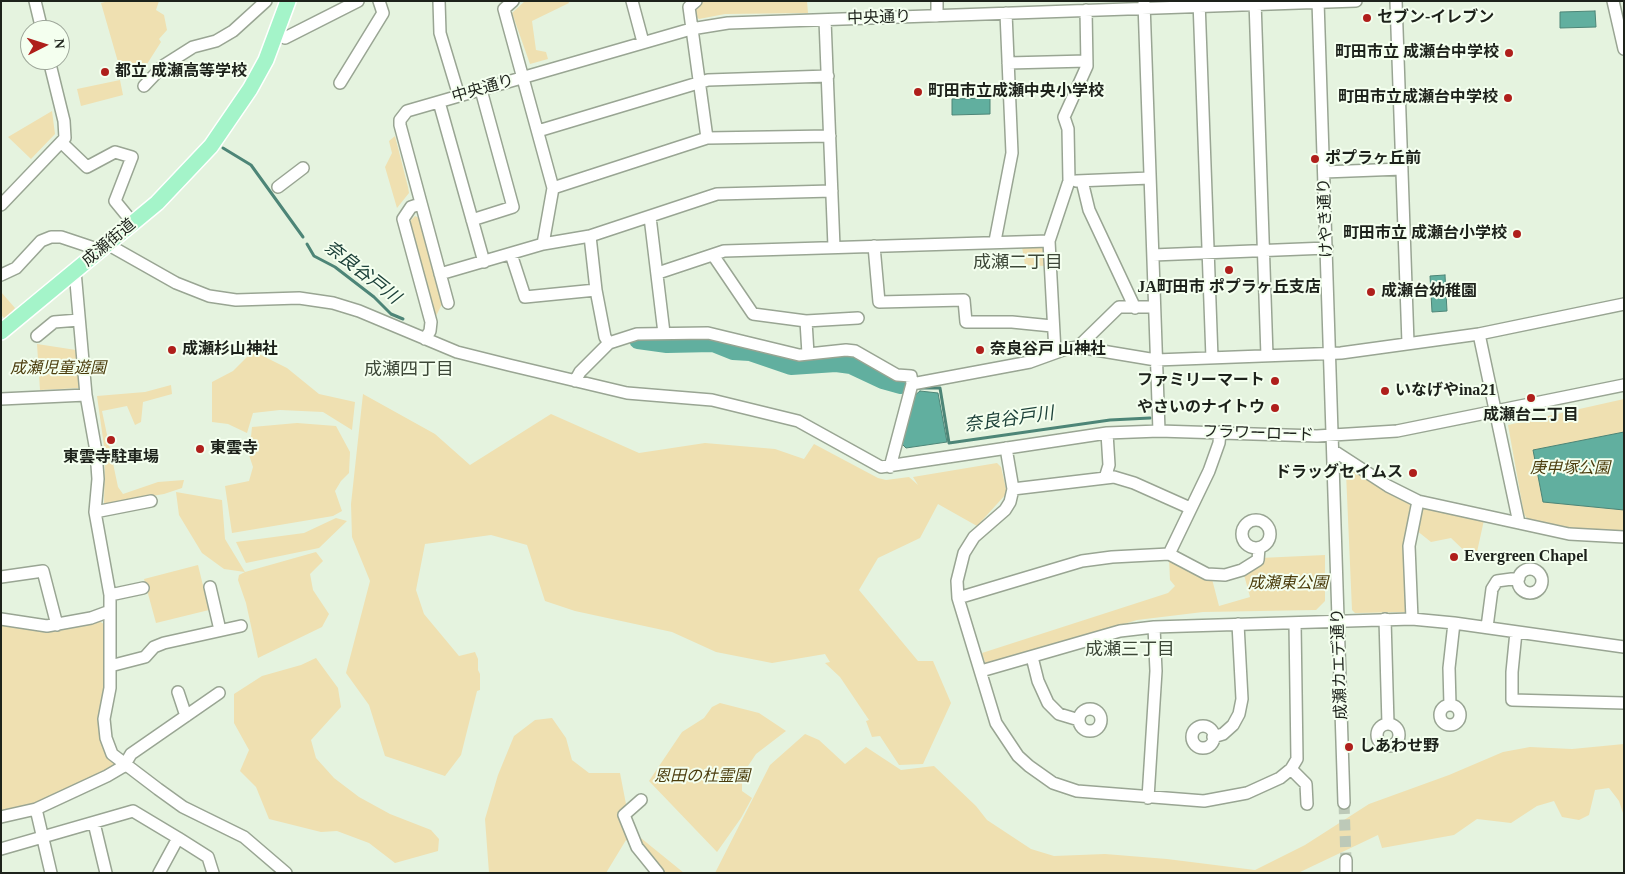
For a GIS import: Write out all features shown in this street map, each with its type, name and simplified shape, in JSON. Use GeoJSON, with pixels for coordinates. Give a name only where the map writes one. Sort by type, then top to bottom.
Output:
{"type":"FeatureCollection","features":[{"type":"Feature","properties":{"kind":"main road","name":"成瀬街道"},"geometry":{"type":"LineString","coordinates":[[1,332],[75,272],[178,183],[214,142],[254,82],[277,34],[288,1]]}},
{"type":"Feature","properties":{"kind":"street"},"geometry":{"type":"LineString","coordinates":[[34,1],[39,20]]}},
{"type":"Feature","properties":{"kind":"street"},"geometry":{"type":"LineString","coordinates":[[144,86],[163,66],[192,47],[216,41],[234,31],[266,1]]}},
{"type":"Feature","properties":{"kind":"street"},"geometry":{"type":"LineString","coordinates":[[277,34],[285,38],[358,1]]}},
{"type":"Feature","properties":{"kind":"street"},"geometry":{"type":"LineString","coordinates":[[340,83],[383,13],[379,1]]}},
{"type":"Feature","properties":{"kind":"street"},"geometry":{"type":"LineString","coordinates":[[439,1],[440,33],[459,96]]}},
{"type":"Feature","properties":{"kind":"street"},"geometry":{"type":"LineString","coordinates":[[513,1],[504,9],[553,188],[543,244]]}},
{"type":"Feature","properties":{"kind":"street"},"geometry":{"type":"LineString","coordinates":[[632,1],[643,42]]}},
{"type":"Feature","properties":{"kind":"street"},"geometry":{"type":"LineString","coordinates":[[696,1],[689,7],[707,138]]}},
{"type":"Feature","properties":{"kind":"street"},"geometry":{"type":"LineString","coordinates":[[937,1],[938,16]]}},
{"type":"Feature","properties":{"kind":"street"},"geometry":{"type":"LineString","coordinates":[[993,1],[1000,13],[1008,63],[1012,153],[995,241]]}},
{"type":"Feature","properties":{"kind":"street","name":"中央通り"},"geometry":{"type":"LineString","coordinates":[[420,204],[400,126],[403,114],[691,29],[736,22],[1000,13],[1050,6],[1086,10],[1144,5],[1356,1]]}},
{"type":"Feature","properties":{"kind":"street"},"geometry":{"type":"LineString","coordinates":[[1396,1],[1408,343]]}},
{"type":"Feature","properties":{"kind":"street"},"geometry":{"type":"LineString","coordinates":[[1613,1],[1624,49]]}},
{"type":"Feature","properties":{"kind":"street","name":"けやき通り"},"geometry":{"type":"LineString","coordinates":[[1318,2],[1334,436]]}},
{"type":"Feature","properties":{"kind":"street"},"geometry":{"type":"LineString","coordinates":[[1255,3],[1267,356]]}},
{"type":"Feature","properties":{"kind":"street"},"geometry":{"type":"LineString","coordinates":[[1199,4],[1212,358]]}},
{"type":"Feature","properties":{"kind":"street"},"geometry":{"type":"LineString","coordinates":[[1144,5],[1160,431]]}},
{"type":"Feature","properties":{"kind":"street"},"geometry":{"type":"LineString","coordinates":[[1055,352],[1052,326],[1049,241],[1069,181],[1068,129],[1064,117],[1087,66],[1086,10]]}},
{"type":"Feature","properties":{"kind":"street"},"geometry":{"type":"LineString","coordinates":[[825,20],[834,248]]}},
{"type":"Feature","properties":{"kind":"street"},"geometry":{"type":"LineString","coordinates":[[1008,63],[1087,60]]}},
{"type":"Feature","properties":{"kind":"street"},"geometry":{"type":"LineString","coordinates":[[1,205],[62,143],[66,130],[51,70]]}},
{"type":"Feature","properties":{"kind":"street"},"geometry":{"type":"LineString","coordinates":[[538,130],[708,80],[828,76]]}},
{"type":"Feature","properties":{"kind":"street"},"geometry":{"type":"LineString","coordinates":[[472,220],[513,207],[481,90]]}},
{"type":"Feature","properties":{"kind":"street"},"geometry":{"type":"LineString","coordinates":[[439,102],[484,262]]}},
{"type":"Feature","properties":{"kind":"street"},"geometry":{"type":"LineString","coordinates":[[553,188],[707,138],[830,136]]}},
{"type":"Feature","properties":{"kind":"street"},"geometry":{"type":"LineString","coordinates":[[62,143],[87,167],[115,152],[132,158],[115,200],[133,223]]}},
{"type":"Feature","properties":{"kind":"street"},"geometry":{"type":"LineString","coordinates":[[278,187],[303,168]]}},
{"type":"Feature","properties":{"kind":"street"},"geometry":{"type":"LineString","coordinates":[[1324,172],[1402,169]]}},
{"type":"Feature","properties":{"kind":"street"},"geometry":{"type":"LineString","coordinates":[[1069,181],[1150,178]]}},
{"type":"Feature","properties":{"kind":"street"},"geometry":{"type":"LineString","coordinates":[[1082,181],[1089,210],[1135,308]]}},
{"type":"Feature","properties":{"kind":"street"},"geometry":{"type":"LineString","coordinates":[[440,274],[543,244],[590,236],[717,194],[832,191]]}},
{"type":"Feature","properties":{"kind":"street"},"geometry":{"type":"LineString","coordinates":[[425,339],[430,331],[431,322],[403,218],[411,207],[420,204],[448,302]]}},
{"type":"Feature","properties":{"kind":"street"},"geometry":{"type":"LineString","coordinates":[[650,217],[664,333]]}},
{"type":"Feature","properties":{"kind":"street"},"geometry":{"type":"LineString","coordinates":[[590,236],[596,290],[605,337],[609,343]]}},
{"type":"Feature","properties":{"kind":"street"},"geometry":{"type":"LineString","coordinates":[[1,275],[16,268],[41,241],[51,237],[61,237],[103,247],[176,283],[209,296],[236,300],[299,298],[333,303],[381,319],[457,352],[575,381],[627,392],[712,400],[798,421],[881,467],[890,467],[912,384],[910,376],[897,375],[855,351],[786,354],[708,333],[637,334],[609,343],[580,372],[575,381]]}},
{"type":"Feature","properties":{"kind":"street"},"geometry":{"type":"LineString","coordinates":[[658,273],[724,251],[995,241],[1049,241]]}},
{"type":"Feature","properties":{"kind":"street"},"geometry":{"type":"LineString","coordinates":[[874,246],[879,302],[964,300],[966,322],[1012,322],[1052,326]]}},
{"type":"Feature","properties":{"kind":"street"},"geometry":{"type":"LineString","coordinates":[[1152,255],[1327,248]]}},
{"type":"Feature","properties":{"kind":"street"},"geometry":{"type":"LineString","coordinates":[[511,254],[525,297],[596,290]]}},
{"type":"Feature","properties":{"kind":"street"},"geometry":{"type":"LineString","coordinates":[[713,255],[753,314],[806,321],[858,318]]}},
{"type":"Feature","properties":{"kind":"street"},"geometry":{"type":"LineString","coordinates":[[75,272],[86,395],[96,452],[98,479],[95,512],[110,595],[110,688],[104,719],[106,738],[112,754],[183,807],[244,837],[286,873]]}},
{"type":"Feature","properties":{"kind":"street"},"geometry":{"type":"LineString","coordinates":[[912,384],[1030,362],[1055,352],[1078,347],[1156,360],[1331,353],[1480,334],[1624,304]]}},
{"type":"Feature","properties":{"kind":"street"},"geometry":{"type":"LineString","coordinates":[[1078,347],[1119,306],[1154,308]]}},
{"type":"Feature","properties":{"kind":"street"},"geometry":{"type":"LineString","coordinates":[[37,336],[54,322],[79,320]]}},
{"type":"Feature","properties":{"kind":"street"},"geometry":{"type":"LineString","coordinates":[[806,321],[808,354]]}},
{"type":"Feature","properties":{"kind":"street"},"geometry":{"type":"LineString","coordinates":[[1480,334],[1519,523]]}},
{"type":"Feature","properties":{"kind":"street","name":"フラワーロード"},"geometry":{"type":"LineString","coordinates":[[890,467],[1108,433],[1160,431],[1334,436],[1396,431],[1624,385]]}},
{"type":"Feature","properties":{"kind":"street"},"geometry":{"type":"LineString","coordinates":[[1,399],[86,395]]}},
{"type":"Feature","properties":{"kind":"street"},"geometry":{"type":"LineString","coordinates":[[1169,554],[1209,471],[1219,443],[1220,432]]}},
{"type":"Feature","properties":{"kind":"street"},"geometry":{"type":"LineString","coordinates":[[1105,478],[1109,465],[1108,433]]}},
{"type":"Feature","properties":{"kind":"street","name":"成瀬カエデ通り"},"geometry":{"type":"LineString","coordinates":[[1334,436],[1344,803]]}},
{"type":"Feature","properties":{"kind":"street"},"geometry":{"type":"LineString","coordinates":[[1006,448],[1013,489],[1010,502],[1005,510],[974,537],[964,553],[957,581],[958,598],[996,723],[1018,756],[1053,783],[1077,791],[1192,801],[1224,798],[1265,786],[1291,769],[1297,759],[1298,746],[1295,623]]}},
{"type":"Feature","properties":{"kind":"street"},"geometry":{"type":"LineString","coordinates":[[1334,451],[1388,486],[1418,501],[1569,534],[1624,537]]}},
{"type":"Feature","properties":{"kind":"street"},"geometry":{"type":"LineString","coordinates":[[1013,489],[1105,478],[1124,479],[1190,508]]}},
{"type":"Feature","properties":{"kind":"street"},"geometry":{"type":"LineString","coordinates":[[95,512],[151,501]]}},
{"type":"Feature","properties":{"kind":"street"},"geometry":{"type":"LineString","coordinates":[[1412,619],[1409,546],[1418,501]]}},
{"type":"Feature","properties":{"kind":"street"},"geometry":{"type":"LineString","coordinates":[[958,598],[1082,561],[1112,557],[1169,554],[1207,574],[1225,575],[1242,570],[1258,560],[1259,548]]}},
{"type":"Feature","properties":{"kind":"street"},"geometry":{"type":"LineString","coordinates":[[1,577],[43,571],[57,624]]}},
{"type":"Feature","properties":{"kind":"street"},"geometry":{"type":"LineString","coordinates":[[1487,627],[1492,589],[1497,581],[1519,578]]}},
{"type":"Feature","properties":{"kind":"street"},"geometry":{"type":"LineString","coordinates":[[210,587],[220,630]]}},
{"type":"Feature","properties":{"kind":"street"},"geometry":{"type":"LineString","coordinates":[[110,595],[143,588]]}},
{"type":"Feature","properties":{"kind":"street"},"geometry":{"type":"LineString","coordinates":[[1,619],[47,626],[91,618],[110,611]]}},
{"type":"Feature","properties":{"kind":"street"},"geometry":{"type":"LineString","coordinates":[[1385,619],[1388,724]]}},
{"type":"Feature","properties":{"kind":"street"},"geometry":{"type":"LineString","coordinates":[[981,671],[1120,631],[1154,627],[1412,619],[1487,627],[1624,647]]}},
{"type":"Feature","properties":{"kind":"street"},"geometry":{"type":"LineString","coordinates":[[1450,705],[1449,668],[1454,623]]}},
{"type":"Feature","properties":{"kind":"street"},"geometry":{"type":"LineString","coordinates":[[1213,737],[1223,734],[1233,725],[1239,714],[1242,699],[1238,624]]}},
{"type":"Feature","properties":{"kind":"street"},"geometry":{"type":"LineString","coordinates":[[110,666],[145,657],[154,647],[164,643],[241,626]]}},
{"type":"Feature","properties":{"kind":"street"},"geometry":{"type":"LineString","coordinates":[[1148,798],[1156,671],[1154,627]]}},
{"type":"Feature","properties":{"kind":"street"},"geometry":{"type":"LineString","coordinates":[[1516,632],[1512,672],[1512,700],[1624,703]]}},
{"type":"Feature","properties":{"kind":"street"},"geometry":{"type":"LineString","coordinates":[[1032,657],[1038,681],[1048,703],[1059,714],[1079,720]]}},
{"type":"Feature","properties":{"kind":"street"},"geometry":{"type":"LineString","coordinates":[[178,692],[186,716]]}},
{"type":"Feature","properties":{"kind":"street"},"geometry":{"type":"LineString","coordinates":[[1,817],[36,809],[68,796],[107,776],[126,763],[131,754],[219,693]]}},
{"type":"Feature","properties":{"kind":"street"},"geometry":{"type":"LineString","coordinates":[[1291,769],[1306,784],[1307,804]]}},
{"type":"Feature","properties":{"kind":"street"},"geometry":{"type":"LineString","coordinates":[[641,800],[624,815],[637,847],[658,873]]}},
{"type":"Feature","properties":{"kind":"street"},"geometry":{"type":"LineString","coordinates":[[36,809],[51,873]]}},
{"type":"Feature","properties":{"kind":"street"},"geometry":{"type":"LineString","coordinates":[[1,849],[132,811],[208,857],[213,873]]}},
{"type":"Feature","properties":{"kind":"street"},"geometry":{"type":"LineString","coordinates":[[94,823],[106,873]]}},
{"type":"Feature","properties":{"kind":"street"},"geometry":{"type":"LineString","coordinates":[[159,873],[178,838]]}},
{"type":"Feature","properties":{"kind":"street"},"geometry":{"type":"LineString","coordinates":[[1346,860],[1346,873]]}},
{"type":"Feature","properties":{"kind":"green space"},"geometry":{"type":"Polygon","coordinates":[[[109,1],[159,1],[156,10],[164,15],[167,30],[159,39],[161,42],[147,64],[120,69],[101,3],[109,1]]]}},
{"type":"Feature","properties":{"kind":"green space"},"geometry":{"type":"Polygon","coordinates":[[[525,1],[568,1],[569,3],[532,21],[536,50],[546,52],[548,59],[530,64],[512,13],[525,1]]]}},
{"type":"Feature","properties":{"kind":"green space"},"geometry":{"type":"Polygon","coordinates":[[[703,1],[807,1],[808,13],[725,14],[699,19],[694,15],[696,7],[703,1]]]}},
{"type":"Feature","properties":{"kind":"green space"},"geometry":{"type":"Polygon","coordinates":[[[120,80],[123,95],[81,106],[77,89],[120,80]]]}},
{"type":"Feature","properties":{"kind":"green space"},"geometry":{"type":"Polygon","coordinates":[[[52,111],[55,134],[31,159],[8,137],[52,111]]]}},
{"type":"Feature","properties":{"kind":"green space"},"geometry":{"type":"Polygon","coordinates":[[[395,136],[409,193],[397,208],[385,167],[392,153],[389,141],[395,136]]]}},
{"type":"Feature","properties":{"kind":"green space"},"geometry":{"type":"Polygon","coordinates":[[[415,216],[421,219],[442,304],[434,320],[409,222],[415,216]]]}},
{"type":"Feature","properties":{"kind":"green space"},"geometry":{"type":"Polygon","coordinates":[[[1040,245],[1044,249],[1045,266],[1025,265],[1022,247],[1040,245]]]}},
{"type":"Feature","properties":{"kind":"green space"},"geometry":{"type":"Polygon","coordinates":[[[1,292],[15,308],[5,319],[1,315],[1,292]]]}},
{"type":"Feature","properties":{"kind":"green space","name":"成瀬児童遊園"},"geometry":{"type":"Polygon","coordinates":[[[37,344],[76,350],[80,388],[40,390],[37,344]]]}},
{"type":"Feature","properties":{"kind":"green space"},"geometry":{"type":"Polygon","coordinates":[[[253,351],[287,368],[319,394],[355,402],[352,430],[323,412],[280,410],[253,413],[247,433],[228,424],[212,422],[212,382],[233,371],[253,351]]]}},
{"type":"Feature","properties":{"kind":"green space"},"geometry":{"type":"Polygon","coordinates":[[[171,385],[172,394],[143,402],[141,422],[135,425],[127,406],[102,411],[118,487],[123,494],[158,482],[184,480],[182,488],[164,494],[104,504],[105,453],[97,396],[145,392],[171,385]]]}},
{"type":"Feature","properties":{"kind":"green space"},"geometry":{"type":"Polygon","coordinates":[[[363,394],[435,434],[470,465],[551,414],[639,453],[705,443],[775,449],[804,459],[814,444],[878,478],[886,480],[909,477],[918,485],[913,477],[997,463],[1001,467],[1007,493],[977,526],[938,504],[920,538],[878,558],[859,590],[918,661],[933,661],[951,703],[923,764],[899,765],[880,736],[872,737],[866,721],[869,720],[840,677],[825,663],[830,662],[825,654],[772,663],[716,652],[672,632],[575,611],[545,601],[527,545],[491,535],[425,544],[416,590],[424,614],[459,656],[475,652],[478,659],[480,690],[477,691],[461,755],[445,776],[385,756],[369,705],[346,673],[370,581],[352,537],[351,504],[363,394]]]}},
{"type":"Feature","properties":{"kind":"green space","name":"庚申塚公園"},"geometry":{"type":"Polygon","coordinates":[[[1624,399],[1624,532],[1563,527],[1528,520],[1524,514],[1508,425],[1624,399]]]}},
{"type":"Feature","properties":{"kind":"green space"},"geometry":{"type":"Polygon","coordinates":[[[297,423],[336,426],[350,452],[349,473],[335,491],[342,511],[333,516],[232,533],[225,486],[249,481],[253,467],[249,455],[252,427],[297,423]]]}},
{"type":"Feature","properties":{"kind":"green space"},"geometry":{"type":"Polygon","coordinates":[[[1352,468],[1412,504],[1405,546],[1408,612],[1355,613],[1352,610],[1346,473],[1352,468]]]}},
{"type":"Feature","properties":{"kind":"green space"},"geometry":{"type":"Polygon","coordinates":[[[176,492],[222,500],[225,539],[245,572],[224,569],[202,553],[179,515],[176,492]]]}},
{"type":"Feature","properties":{"kind":"green space"},"geometry":{"type":"Polygon","coordinates":[[[1425,508],[1484,520],[1475,561],[1451,538],[1431,542],[1416,530],[1420,511],[1425,508]]]}},
{"type":"Feature","properties":{"kind":"green space"},"geometry":{"type":"Polygon","coordinates":[[[336,518],[347,521],[319,548],[246,563],[236,542],[304,533],[336,518]]]}},
{"type":"Feature","properties":{"kind":"green space"},"geometry":{"type":"Polygon","coordinates":[[[316,552],[323,561],[310,574],[313,590],[329,614],[322,627],[258,658],[246,603],[238,580],[239,575],[316,552]]]}},
{"type":"Feature","properties":{"kind":"green space","name":"成瀬東公園"},"geometry":{"type":"Polygon","coordinates":[[[1325,555],[1325,601],[1316,610],[1203,612],[1137,620],[986,666],[982,653],[1168,593],[1175,586],[1170,580],[1169,558],[1212,579],[1219,606],[1250,597],[1243,571],[1260,558],[1325,555]]]}},
{"type":"Feature","properties":{"kind":"green space"},"geometry":{"type":"Polygon","coordinates":[[[198,565],[209,610],[156,623],[144,579],[198,565]]]}},
{"type":"Feature","properties":{"kind":"green space"},"geometry":{"type":"Polygon","coordinates":[[[98,620],[105,625],[106,674],[101,723],[121,765],[29,806],[1,813],[1,626],[5,624],[30,630],[58,631],[98,620]]]}},
{"type":"Feature","properties":{"kind":"green space"},"geometry":{"type":"Polygon","coordinates":[[[316,658],[338,688],[341,707],[311,740],[316,758],[334,778],[359,797],[390,814],[431,830],[439,839],[438,851],[395,863],[369,843],[337,831],[321,832],[269,819],[256,787],[240,771],[249,750],[234,723],[234,694],[262,676],[301,665],[316,658]]]}},
{"type":"Feature","properties":{"kind":"green space","name":"恩田の杜霊園"},"geometry":{"type":"Polygon","coordinates":[[[720,703],[759,713],[786,731],[756,754],[742,775],[742,791],[752,798],[741,818],[717,852],[649,781],[682,732],[704,718],[712,707],[720,703]]]}},
{"type":"Feature","properties":{"kind":"green space"},"geometry":{"type":"Polygon","coordinates":[[[552,718],[566,738],[572,760],[589,773],[620,773],[631,830],[684,873],[664,873],[626,840],[606,873],[489,873],[485,819],[498,775],[514,736],[535,720],[552,718]]]}},
{"type":"Feature","properties":{"kind":"green space"},"geometry":{"type":"Polygon","coordinates":[[[805,734],[819,740],[845,764],[866,747],[901,770],[934,766],[976,806],[987,820],[1031,849],[1054,856],[1105,854],[1167,859],[1255,870],[1305,845],[1369,804],[1449,775],[1503,752],[1530,747],[1572,749],[1624,744],[1624,816],[1619,801],[1609,788],[1595,790],[1589,815],[1579,820],[1562,817],[1554,801],[1537,806],[1511,823],[1477,819],[1454,835],[1382,848],[1378,835],[1298,873],[715,873],[770,765],[805,734]]]}},
{"type":"Feature","properties":{"kind":"water"},"geometry":{"type":"Polygon","coordinates":[[[1595,11],[1596,27],[1560,28],[1560,12],[1595,11]]]}},
{"type":"Feature","properties":{"kind":"water"},"geometry":{"type":"Polygon","coordinates":[[[990,98],[990,114],[952,115],[952,99],[990,98]]]}},
{"type":"Feature","properties":{"kind":"water"},"geometry":{"type":"Polygon","coordinates":[[[1445,275],[1447,311],[1432,312],[1430,276],[1445,275]]]}},
{"type":"Feature","properties":{"kind":"water"},"geometry":{"type":"Polygon","coordinates":[[[920,391],[938,393],[947,442],[906,448],[902,444],[914,396],[920,391]]]}},
{"type":"Feature","properties":{"kind":"water"},"geometry":{"type":"Polygon","coordinates":[[[1624,432],[1624,510],[1543,502],[1533,450],[1624,432]]]}},
{"type":"Feature","properties":{"kind":"waterway","name":"奈良谷戸川"},"geometry":{"type":"LineString","coordinates":[[223,148],[251,165],[303,237]]}},
{"type":"Feature","properties":{"kind":"waterway","name":"奈良谷戸川"},"geometry":{"type":"LineString","coordinates":[[307,244],[314,256],[335,267],[374,297],[391,314],[403,319]]}},
{"type":"Feature","properties":{"kind":"waterway"},"geometry":{"type":"LineString","coordinates":[[638,340],[667,344],[713,343],[733,351],[750,352],[791,366],[836,363],[851,365],[883,380],[901,385]]}},
{"type":"Feature","properties":{"kind":"waterway","name":"奈良谷戸川"},"geometry":{"type":"LineString","coordinates":[[919,388],[940,388],[949,443],[1110,420],[1150,418]]}},
{"type":"Feature","properties":{"kind":"tunnel"},"geometry":{"type":"LineString","coordinates":[[1344,803],[1346,860]]}},
{"type":"Feature","properties":{"kind":"place","name":"セブン-イレブン"},"geometry":{"type":"Point","coordinates":[1367,18]}},
{"type":"Feature","properties":{"kind":"place","name":"町田市立 成瀬台中学校"},"geometry":{"type":"Point","coordinates":[1509,53]}},
{"type":"Feature","properties":{"kind":"place","name":"都立 成瀬高等学校"},"geometry":{"type":"Point","coordinates":[105,72]}},
{"type":"Feature","properties":{"kind":"place","name":"町田市立成瀬中央小学校"},"geometry":{"type":"Point","coordinates":[918,92]}},
{"type":"Feature","properties":{"kind":"place","name":"町田市立成瀬台中学校"},"geometry":{"type":"Point","coordinates":[1508,98]}},
{"type":"Feature","properties":{"kind":"place","name":"ポプラヶ丘前"},"geometry":{"type":"Point","coordinates":[1315,159]}},
{"type":"Feature","properties":{"kind":"place","name":"町田市立 成瀬台小学校"},"geometry":{"type":"Point","coordinates":[1517,234]}},
{"type":"Feature","properties":{"kind":"place","name":"JA町田市 ポプラヶ丘支店"},"geometry":{"type":"Point","coordinates":[1229,270]}},
{"type":"Feature","properties":{"kind":"place","name":"成瀬台幼稚園"},"geometry":{"type":"Point","coordinates":[1371,292]}},
{"type":"Feature","properties":{"kind":"place","name":"成瀬杉山神社"},"geometry":{"type":"Point","coordinates":[172,350]}},
{"type":"Feature","properties":{"kind":"place","name":"奈良谷戸 山神社"},"geometry":{"type":"Point","coordinates":[980,350]}},
{"type":"Feature","properties":{"kind":"place","name":"ファミリーマート"},"geometry":{"type":"Point","coordinates":[1275,381]}},
{"type":"Feature","properties":{"kind":"place","name":"いなげやina21"},"geometry":{"type":"Point","coordinates":[1385,391]}},
{"type":"Feature","properties":{"kind":"place","name":"成瀬台二丁目"},"geometry":{"type":"Point","coordinates":[1531,398]}},
{"type":"Feature","properties":{"kind":"place","name":"やさいのナイトウ"},"geometry":{"type":"Point","coordinates":[1275,408]}},
{"type":"Feature","properties":{"kind":"place","name":"東雲寺駐車場"},"geometry":{"type":"Point","coordinates":[111,440]}},
{"type":"Feature","properties":{"kind":"place","name":"東雲寺"},"geometry":{"type":"Point","coordinates":[200,449]}},
{"type":"Feature","properties":{"kind":"place","name":"ドラッグセイムス"},"geometry":{"type":"Point","coordinates":[1413,473]}},
{"type":"Feature","properties":{"kind":"place","name":"Evergreen Chapel"},"geometry":{"type":"Point","coordinates":[1454,557]}},
{"type":"Feature","properties":{"kind":"place","name":"しあわせ野"},"geometry":{"type":"Point","coordinates":[1349,747]}},
{"type":"Feature","properties":{"kind":"district","name":"成瀬二丁目"},"geometry":{"type":"Point","coordinates":[1018,263]}},
{"type":"Feature","properties":{"kind":"district","name":"成瀬四丁目"},"geometry":{"type":"Point","coordinates":[409,370]}},
{"type":"Feature","properties":{"kind":"district","name":"成瀬三丁目"},"geometry":{"type":"Point","coordinates":[1130,650]}}]}
